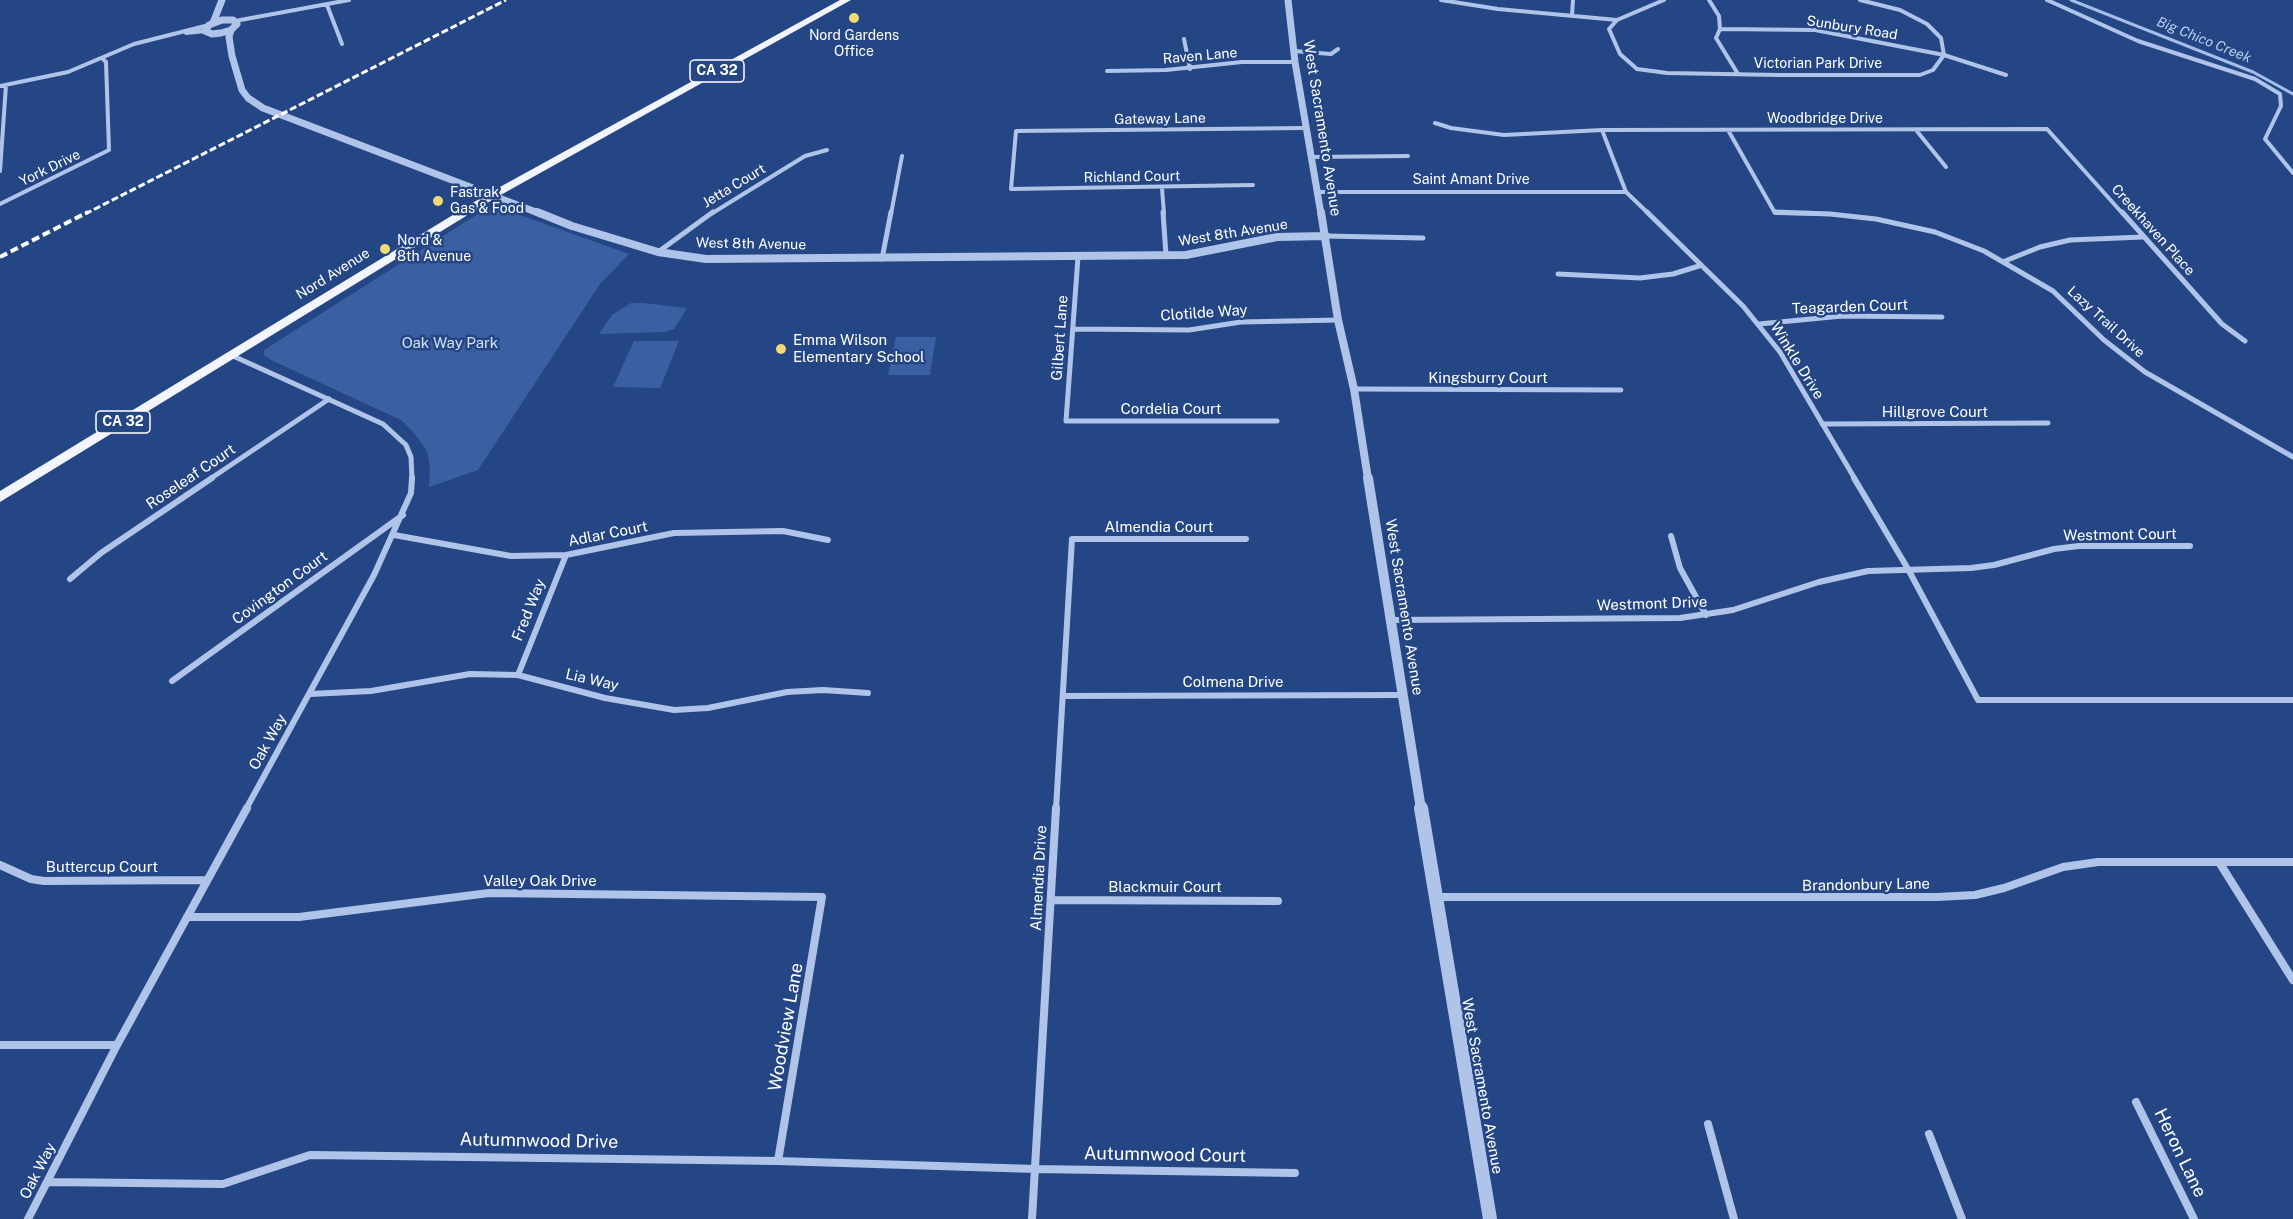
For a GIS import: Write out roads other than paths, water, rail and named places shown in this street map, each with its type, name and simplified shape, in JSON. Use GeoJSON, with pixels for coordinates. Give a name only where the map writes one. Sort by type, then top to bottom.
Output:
{"type":"FeatureCollection","features":[{"type":"Feature","properties":{"kind":"main road","name":"Nord Avenue"},"geometry":{"type":"LineString","coordinates":[[0,497],[493,195],[846,0]]}},
{"type":"Feature","properties":{"kind":"street"},"geometry":{"type":"LineString","coordinates":[[222,0],[227,20],[234,26]]}},
{"type":"Feature","properties":{"kind":"street"},"geometry":{"type":"LineString","coordinates":[[209,26],[222,0]]}},
{"type":"Feature","properties":{"kind":"street"},"geometry":{"type":"LineString","coordinates":[[209,26],[216,34],[234,26],[271,16],[349,0]]}},
{"type":"Feature","properties":{"kind":"street","name":"West Sacramento Avenue"},"geometry":{"type":"LineString","coordinates":[[1288,0],[1305,128],[1326,236],[1338,320],[1354,389],[1435,897],[1490,1219]]}},
{"type":"Feature","properties":{"kind":"street"},"geometry":{"type":"LineString","coordinates":[[1441,0],[1475,6],[1617,20],[1664,0]]}},
{"type":"Feature","properties":{"kind":"street"},"geometry":{"type":"LineString","coordinates":[[1475,6],[1478,0]]}},
{"type":"Feature","properties":{"kind":"street"},"geometry":{"type":"LineString","coordinates":[[1572,15],[1573,0]]}},
{"type":"Feature","properties":{"kind":"street"},"geometry":{"type":"LineString","coordinates":[[1709,0],[1719,16],[1720,29],[1716,38],[1738,74]]}},
{"type":"Feature","properties":{"kind":"street"},"geometry":{"type":"LineString","coordinates":[[1860,0],[1900,10],[1927,24],[1941,38],[1944,56]]}},
{"type":"Feature","properties":{"kind":"street"},"geometry":{"type":"LineString","coordinates":[[2047,0],[2138,40],[2255,79],[2280,94],[2281,106],[2265,140],[2293,173]]}},
{"type":"Feature","properties":{"kind":"street"},"geometry":{"type":"LineString","coordinates":[[327,5],[342,44]]}},
{"type":"Feature","properties":{"kind":"street"},"geometry":{"type":"LineString","coordinates":[[0,86],[68,72],[134,45],[227,20]]}},
{"type":"Feature","properties":{"kind":"street","name":"Victorian Park Drive"},"geometry":{"type":"LineString","coordinates":[[1617,20],[1609,29],[1620,54],[1637,69],[1666,73],[1920,75],[1933,70],[1944,56]]}},
{"type":"Feature","properties":{"kind":"street","name":"West 8th Avenue"},"geometry":{"type":"LineString","coordinates":[[234,26],[229,37],[242,90],[248,98],[263,108],[572,226],[658,252],[706,259],[1186,255],[1277,237],[1326,236]]}},
{"type":"Feature","properties":{"kind":"street","name":"Sunbury Road"},"geometry":{"type":"LineString","coordinates":[[1720,29],[1815,30],[1944,56],[2006,75]]}},
{"type":"Feature","properties":{"kind":"street","name":"West 8th Avenue"},"geometry":{"type":"LineString","coordinates":[[216,34],[232,56]]}},
{"type":"Feature","properties":{"kind":"street"},"geometry":{"type":"LineString","coordinates":[[1184,39],[1190,69]]}},
{"type":"Feature","properties":{"kind":"street"},"geometry":{"type":"LineString","coordinates":[[1293,51],[1331,54],[1338,50]]}},
{"type":"Feature","properties":{"kind":"street","name":"York Drive"},"geometry":{"type":"LineString","coordinates":[[2,203],[109,150],[106,62],[103,59]]}},
{"type":"Feature","properties":{"kind":"street","name":"Raven Lane"},"geometry":{"type":"LineString","coordinates":[[1107,71],[1190,69],[1242,62],[1295,62]]}},
{"type":"Feature","properties":{"kind":"street"},"geometry":{"type":"LineString","coordinates":[[0,171],[6,85]]}},
{"type":"Feature","properties":{"kind":"street","name":"Woodbridge Drive"},"geometry":{"type":"LineString","coordinates":[[1435,123],[1451,128],[1504,135],[1602,130],[2048,129]]}},
{"type":"Feature","properties":{"kind":"street","name":"Gateway Lane"},"geometry":{"type":"LineString","coordinates":[[1011,189],[1016,131],[1305,128]]}},
{"type":"Feature","properties":{"kind":"street","name":"Creekhaven Place"},"geometry":{"type":"LineString","coordinates":[[2048,129],[2222,324],[2245,341]]}},
{"type":"Feature","properties":{"kind":"street","name":"Winkle Drive"},"geometry":{"type":"LineString","coordinates":[[1602,130],[1626,192],[1760,324],[1785,360],[1908,569]]}},
{"type":"Feature","properties":{"kind":"street","name":"Lazy Trail Drive"},"geometry":{"type":"LineString","coordinates":[[1728,130],[1775,213],[1849,215],[1906,224],[1962,241],[2005,261],[2069,304],[2104,340],[2145,372],[2293,457]]}},
{"type":"Feature","properties":{"kind":"street"},"geometry":{"type":"LineString","coordinates":[[1916,130],[1946,167]]}},
{"type":"Feature","properties":{"kind":"street","name":"Jetta Court"},"geometry":{"type":"LineString","coordinates":[[658,252],[693,225],[805,156],[827,150]]}},
{"type":"Feature","properties":{"kind":"street"},"geometry":{"type":"LineString","coordinates":[[882,259],[902,156]]}},
{"type":"Feature","properties":{"kind":"street"},"geometry":{"type":"LineString","coordinates":[[1311,157],[1408,156]]}},
{"type":"Feature","properties":{"kind":"street","name":"Richland Court"},"geometry":{"type":"LineString","coordinates":[[1011,189],[1253,185]]}},
{"type":"Feature","properties":{"kind":"street"},"geometry":{"type":"LineString","coordinates":[[1162,188],[1166,255]]}},
{"type":"Feature","properties":{"kind":"street","name":"Saint Amant Drive"},"geometry":{"type":"LineString","coordinates":[[1316,192],[1626,192]]}},
{"type":"Feature","properties":{"kind":"street"},"geometry":{"type":"LineString","coordinates":[[0,197],[2,203]]}},
{"type":"Feature","properties":{"kind":"street"},"geometry":{"type":"LineString","coordinates":[[1326,236],[1423,238]]}},
{"type":"Feature","properties":{"kind":"street"},"geometry":{"type":"LineString","coordinates":[[2005,261],[2047,245],[2070,240],[2143,237]]}},
{"type":"Feature","properties":{"kind":"street","name":"Gilbert Lane"},"geometry":{"type":"LineString","coordinates":[[1066,421],[1078,257]]}},
{"type":"Feature","properties":{"kind":"street"},"geometry":{"type":"LineString","coordinates":[[1558,274],[1640,278],[1673,274],[1699,266]]}},
{"type":"Feature","properties":{"kind":"street","name":"Teagarden Court"},"geometry":{"type":"LineString","coordinates":[[1760,324],[1842,316],[1942,317]]}},
{"type":"Feature","properties":{"kind":"street","name":"Clotilde Way"},"geometry":{"type":"LineString","coordinates":[[1073,329],[1189,330],[1241,322],[1338,320]]}},
{"type":"Feature","properties":{"kind":"street","name":"Oak Way"},"geometry":{"type":"LineString","coordinates":[[28,1219],[117,1045],[310,694],[394,535],[411,493],[413,472],[406,445],[396,434],[382,424],[233,356]]}},
{"type":"Feature","properties":{"kind":"street","name":"Kingsburry Court"},"geometry":{"type":"LineString","coordinates":[[1354,389],[1621,390]]}},
{"type":"Feature","properties":{"kind":"street","name":"Roseleaf Court"},"geometry":{"type":"LineString","coordinates":[[70,579],[101,553],[329,399]]}},
{"type":"Feature","properties":{"kind":"street","name":"Cordelia Court"},"geometry":{"type":"LineString","coordinates":[[1066,421],[1277,421]]}},
{"type":"Feature","properties":{"kind":"street","name":"Hillgrove Court"},"geometry":{"type":"LineString","coordinates":[[1822,424],[2048,423]]}},
{"type":"Feature","properties":{"kind":"street","name":"Covington Court"},"geometry":{"type":"LineString","coordinates":[[172,681],[403,514]]}},
{"type":"Feature","properties":{"kind":"street","name":"Adlar Court"},"geometry":{"type":"LineString","coordinates":[[394,535],[511,555],[566,555],[674,533],[783,531],[828,540]]}},
{"type":"Feature","properties":{"kind":"street"},"geometry":{"type":"LineString","coordinates":[[1671,536],[1680,568],[1706,615]]}},
{"type":"Feature","properties":{"kind":"street","name":"Almendia Court"},"geometry":{"type":"LineString","coordinates":[[1072,539],[1246,539]]}},
{"type":"Feature","properties":{"kind":"street","name":"Almendia Drive"},"geometry":{"type":"LineString","coordinates":[[1032,1219],[1072,539]]}},
{"type":"Feature","properties":{"kind":"street","name":"Westmont Court"},"geometry":{"type":"LineString","coordinates":[[1908,569],[1971,568],[1994,565],[2054,549],[2079,546],[2190,546]]}},
{"type":"Feature","properties":{"kind":"street","name":"Fred Way"},"geometry":{"type":"LineString","coordinates":[[518,675],[566,555]]}},
{"type":"Feature","properties":{"kind":"street"},"geometry":{"type":"LineString","coordinates":[[1908,569],[1978,700],[2293,700]]}},
{"type":"Feature","properties":{"kind":"street","name":"Westmont Drive"},"geometry":{"type":"LineString","coordinates":[[1391,620],[1654,618],[1706,615],[1733,610],[1846,575],[1868,571],[1908,569]]}},
{"type":"Feature","properties":{"kind":"street","name":"Lia Way"},"geometry":{"type":"LineString","coordinates":[[310,694],[370,691],[470,674],[518,675],[605,698],[674,710],[708,708],[787,692],[824,690],[868,693]]}},
{"type":"Feature","properties":{"kind":"street","name":"Colmena Drive"},"geometry":{"type":"LineString","coordinates":[[1063,696],[1403,695]]}},
{"type":"Feature","properties":{"kind":"street","name":"Brandonbury Lane"},"geometry":{"type":"LineString","coordinates":[[1435,897],[1937,897],[1975,895],[2004,888],[2063,867],[2098,862],[2293,862]]}},
{"type":"Feature","properties":{"kind":"street"},"geometry":{"type":"LineString","coordinates":[[2219,862],[2293,980]]}},
{"type":"Feature","properties":{"kind":"street","name":"Buttercup Court"},"geometry":{"type":"LineString","coordinates":[[0,865],[31,879],[44,881],[207,880]]}},
{"type":"Feature","properties":{"kind":"street","name":"Valley Oak Drive"},"geometry":{"type":"LineString","coordinates":[[187,917],[299,917],[489,893],[822,897]]}},
{"type":"Feature","properties":{"kind":"street","name":"Woodview Lane"},"geometry":{"type":"LineString","coordinates":[[778,1161],[822,897]]}},
{"type":"Feature","properties":{"kind":"street","name":"Blackmuir Court"},"geometry":{"type":"LineString","coordinates":[[1051,900],[1278,901]]}},
{"type":"Feature","properties":{"kind":"street"},"geometry":{"type":"LineString","coordinates":[[0,1046],[117,1045]]}},
{"type":"Feature","properties":{"kind":"street","name":"Heron Lane"},"geometry":{"type":"LineString","coordinates":[[2136,1102],[2194,1219]]}},
{"type":"Feature","properties":{"kind":"street"},"geometry":{"type":"LineString","coordinates":[[1708,1124],[1734,1219]]}},
{"type":"Feature","properties":{"kind":"street"},"geometry":{"type":"LineString","coordinates":[[1929,1134],[1962,1219]]}},
{"type":"Feature","properties":{"kind":"street","name":"Autumnwood Drive"},"geometry":{"type":"LineString","coordinates":[[48,1182],[224,1184],[310,1155],[778,1161],[1035,1169]]}},
{"type":"Feature","properties":{"kind":"street","name":"Autumnwood Court"},"geometry":{"type":"LineString","coordinates":[[1035,1169],[1295,1173]]}},
{"type":"Feature","properties":{"kind":"waterway","name":"Big Chico Creek"},"geometry":{"type":"LineString","coordinates":[[2071,0],[2253,72],[2293,94]]}},
{"type":"Feature","properties":{"kind":"railway"},"geometry":{"type":"LineString","coordinates":[[85,214],[506,0]]}},
{"type":"Feature","properties":{"kind":"railway"},"geometry":{"type":"LineString","coordinates":[[0,257],[88,212]]}},
{"type":"Feature","properties":{"kind":"place","name":"Nord Gardens Office"},"geometry":{"type":"Point","coordinates":[854,18]}},
{"type":"Feature","properties":{"kind":"place","name":"Fastrak Gas & Food"},"geometry":{"type":"Point","coordinates":[438,201]}},
{"type":"Feature","properties":{"kind":"place","name":"Nord & 8th Avenue"},"geometry":{"type":"Point","coordinates":[385,249]}},
{"type":"Feature","properties":{"kind":"place","name":"Emma Wilson Elementary School"},"geometry":{"type":"Point","coordinates":[781,349]}},
{"type":"Feature","properties":{"kind":"park label","name":"Oak Way Park"},"geometry":{"type":"Point","coordinates":[450,343]}}]}
